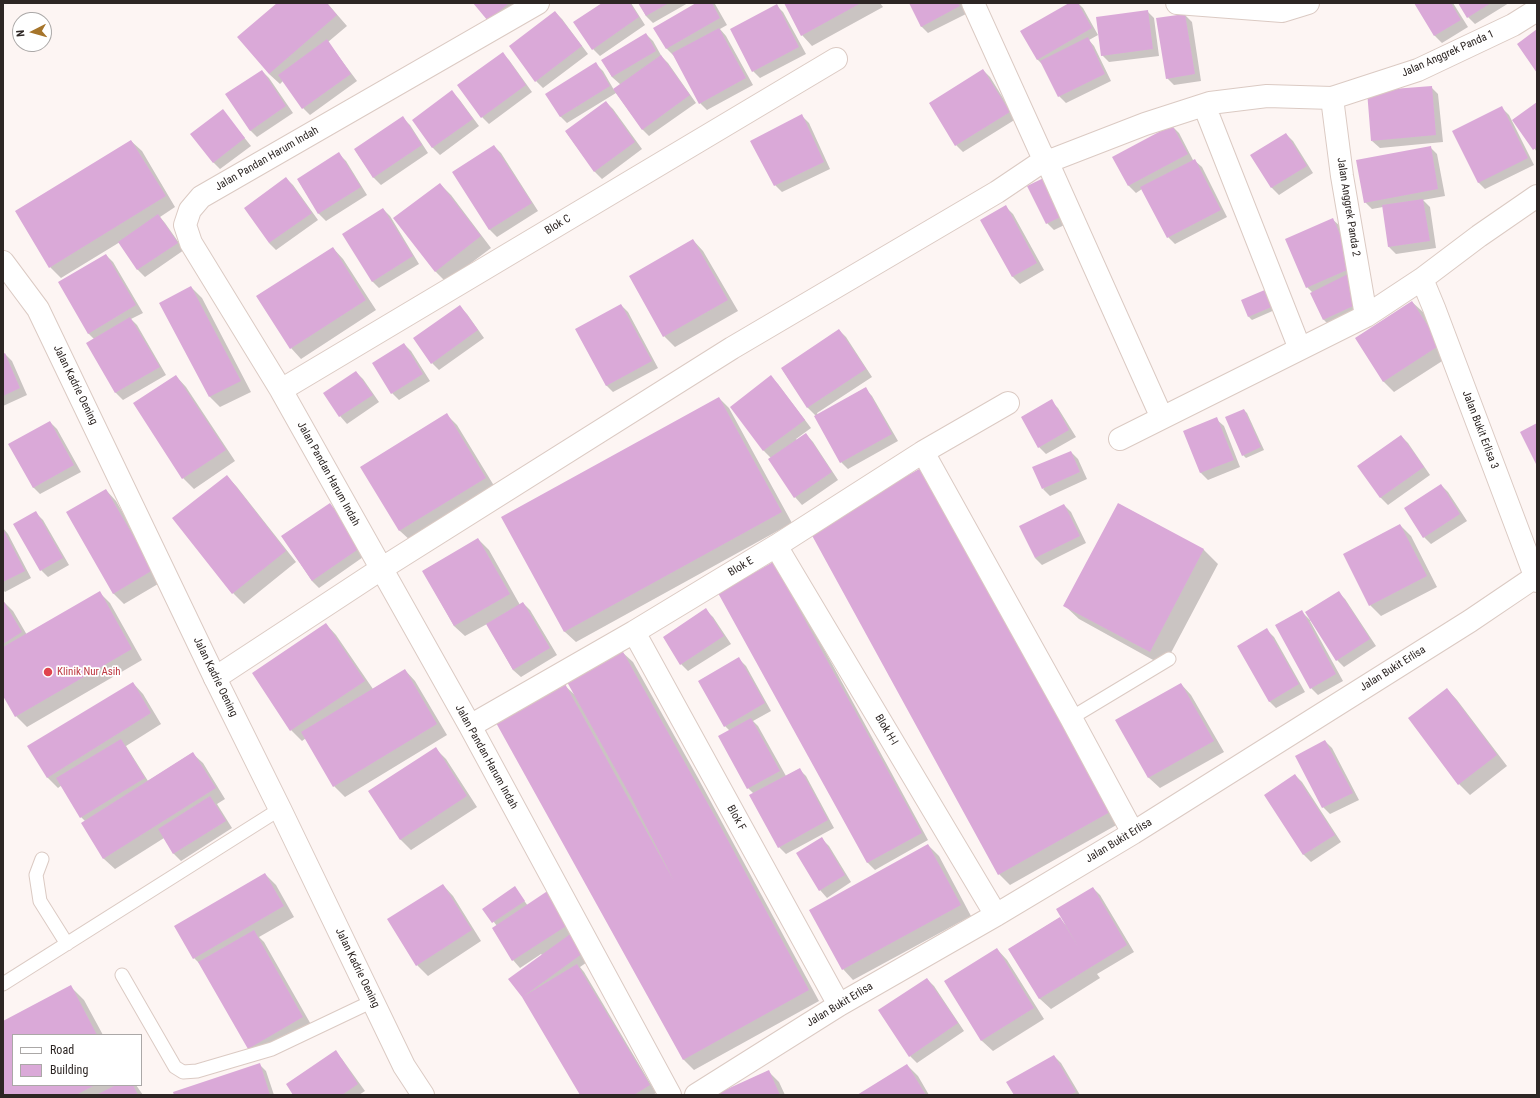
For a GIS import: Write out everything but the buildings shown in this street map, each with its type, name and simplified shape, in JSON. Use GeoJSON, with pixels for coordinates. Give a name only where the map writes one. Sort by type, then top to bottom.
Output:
{"type":"FeatureCollection","features":[{"type":"Feature","properties":{"kind":"street","name":"Jalan Pandan Harum Indah"},"geometry":{"type":"LineString","coordinates":[[538,3],[201,197],[190,210],[186,225],[191,243],[281,390],[470,726],[670,1095]]}},
{"type":"Feature","properties":{"kind":"street"},"geometry":{"type":"LineString","coordinates":[[973,3],[1041,153],[1046,159],[1162,418]]}},
{"type":"Feature","properties":{"kind":"street"},"geometry":{"type":"LineString","coordinates":[[1177,3],[1282,11],[1308,3]]}},
{"type":"Feature","properties":{"kind":"street","name":"Jalan Anggrek Panda 1"},"geometry":{"type":"LineString","coordinates":[[1046,159],[1052,160],[1059,158],[1145,124],[1210,103],[1267,96],[1332,98],[1418,70],[1513,25],[1537,10]]}},
{"type":"Feature","properties":{"kind":"street","name":"Blok C"},"geometry":{"type":"LineString","coordinates":[[281,390],[836,59]]}},
{"type":"Feature","properties":{"kind":"street","name":"Jalan Anggrek Panda 2"},"geometry":{"type":"LineString","coordinates":[[1332,98],[1342,176],[1366,316]]}},
{"type":"Feature","properties":{"kind":"street"},"geometry":{"type":"LineString","coordinates":[[1204,105],[1300,349]]}},
{"type":"Feature","properties":{"kind":"street"},"geometry":{"type":"LineString","coordinates":[[215,678],[381,569],[732,348],[997,192],[1046,159]]}},
{"type":"Feature","properties":{"kind":"street"},"geometry":{"type":"LineString","coordinates":[[1120,439],[1366,316],[1422,279],[1479,236],[1537,196]]}},
{"type":"Feature","properties":{"kind":"street","name":"Jalan Kadrie Oening"},"geometry":{"type":"LineString","coordinates":[[3,262],[38,309],[215,678],[404,1066],[423,1095]]}},
{"type":"Feature","properties":{"kind":"street","name":"Jalan Bukit Erlisa 3"},"geometry":{"type":"LineString","coordinates":[[1422,279],[1536,579]]}},
{"type":"Feature","properties":{"kind":"street","name":"Blok E"},"geometry":{"type":"LineString","coordinates":[[470,726],[634,632],[776,546],[923,452],[1008,403]]}},
{"type":"Feature","properties":{"kind":"street"},"geometry":{"type":"LineString","coordinates":[[923,452],[1072,718],[1133,833]]}},
{"type":"Feature","properties":{"kind":"street","name":"Blok H-I"},"geometry":{"type":"LineString","coordinates":[[776,546],[996,915]]}},
{"type":"Feature","properties":{"kind":"street","name":"Jalan Bukit Erlisa"},"geometry":{"type":"LineString","coordinates":[[696,1095],[839,1005],[996,915],[1133,833],[1536,579]]}},
{"type":"Feature","properties":{"kind":"street","name":"Blok F"},"geometry":{"type":"LineString","coordinates":[[634,632],[839,1005]]}},
{"type":"Feature","properties":{"kind":"lane"},"geometry":{"type":"LineString","coordinates":[[1072,718],[1169,659]]}},
{"type":"Feature","properties":{"kind":"lane"},"geometry":{"type":"LineString","coordinates":[[3,984],[280,809]]}},
{"type":"Feature","properties":{"kind":"lane"},"geometry":{"type":"LineString","coordinates":[[42,859],[36,875],[40,901],[67,944]]}},
{"type":"Feature","properties":{"kind":"lane"},"geometry":{"type":"LineString","coordinates":[[122,975],[175,1067],[184,1072],[197,1071],[272,1049],[373,1001]]}},
{"type":"Feature","properties":{"kind":"place","name":"Klinik Nur Asih"},"geometry":{"type":"Point","coordinates":[48,672]}}]}
